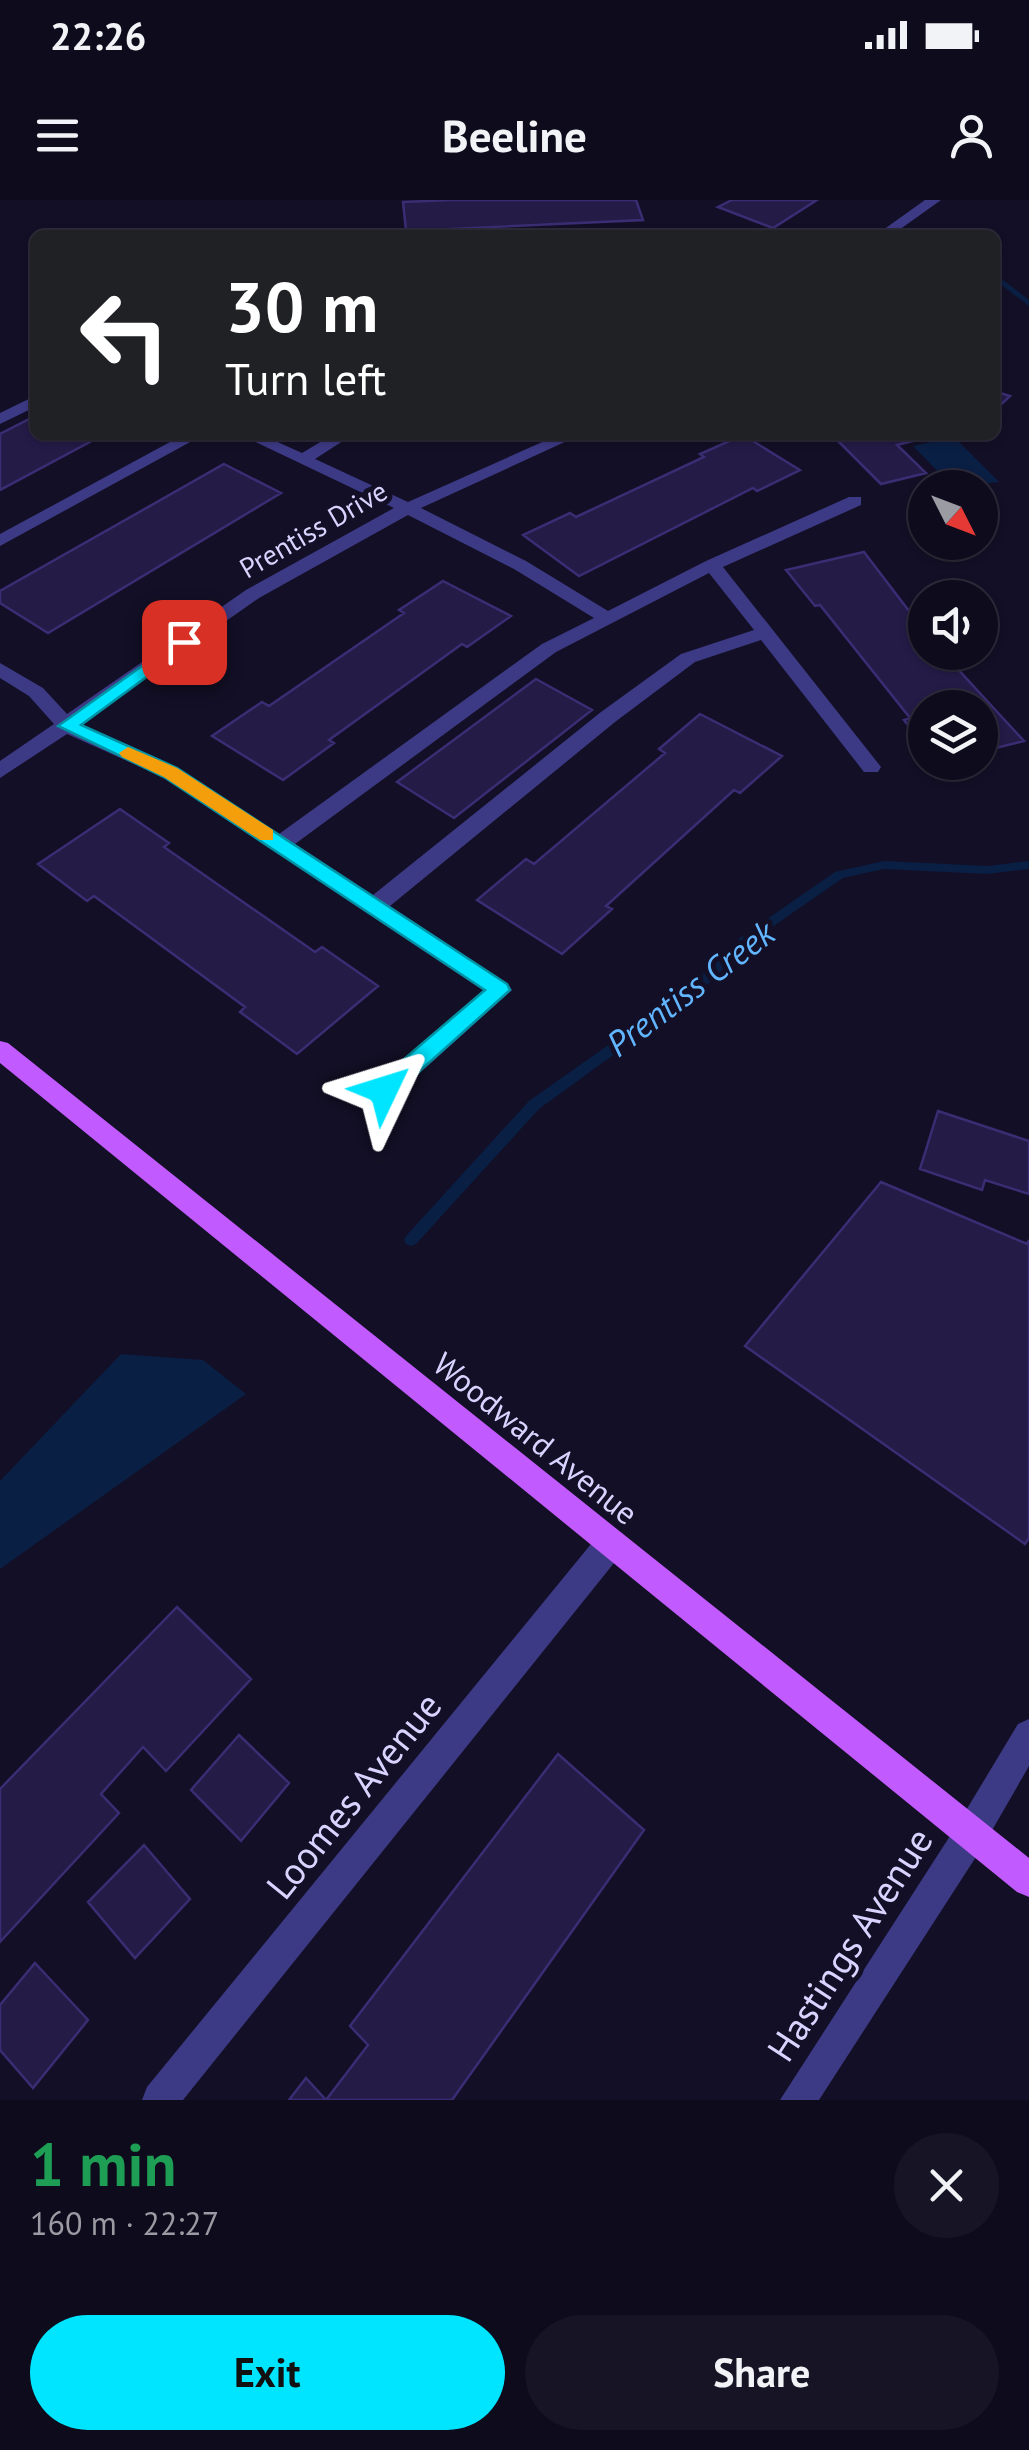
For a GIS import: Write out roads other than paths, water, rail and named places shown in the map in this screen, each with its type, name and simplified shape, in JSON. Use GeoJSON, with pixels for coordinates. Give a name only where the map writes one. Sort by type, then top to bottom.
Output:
{"type":"FeatureCollection","features":[{"type":"Feature","properties":{"kind":"main road","name":"Woodward Avenue"},"geometry":{"type":"LineString","coordinates":[[0,1050],[1029,1880]]}},
{"type":"Feature","properties":{"kind":"street"},"geometry":{"type":"LineString","coordinates":[[889,230],[934,200]]}},
{"type":"Feature","properties":{"kind":"street"},"geometry":{"type":"LineString","coordinates":[[0,419],[30,404]]}},
{"type":"Feature","properties":{"kind":"street"},"geometry":{"type":"LineString","coordinates":[[0,541],[186,440]]}},
{"type":"Feature","properties":{"kind":"street"},"geometry":{"type":"LineString","coordinates":[[260,440],[406,507],[576,598],[605,618]]}},
{"type":"Feature","properties":{"kind":"street"},"geometry":{"type":"LineString","coordinates":[[302,460],[336,440]]}},
{"type":"Feature","properties":{"kind":"street","name":"Prentiss Drive"},"geometry":{"type":"LineString","coordinates":[[0,771],[227,610],[406,507],[560,440]]}},
{"type":"Feature","properties":{"kind":"street"},"geometry":{"type":"LineString","coordinates":[[280,844],[550,648],[712,565],[854,501]]}},
{"type":"Feature","properties":{"kind":"street"},"geometry":{"type":"LineString","coordinates":[[712,565],[870,767]]}},
{"type":"Feature","properties":{"kind":"street"},"geometry":{"type":"LineString","coordinates":[[376,906],[608,717],[688,658],[728,642],[768,633]]}},
{"type":"Feature","properties":{"kind":"street"},"geometry":{"type":"LineString","coordinates":[[0,668],[36,692],[67,726],[170,772],[500,990],[384,1090]]}},
{"type":"Feature","properties":{"kind":"street","name":"Loomes Avenue"},"geometry":{"type":"LineString","coordinates":[[160,2100],[611,1543]]}},
{"type":"Feature","properties":{"kind":"street","name":"Hastings Avenue"},"geometry":{"type":"LineString","coordinates":[[798,2100],[972,1834],[1029,1735]]}},
{"type":"Feature","properties":{"kind":"water"},"geometry":{"type":"Polygon","coordinates":[[[957,440],[987,470],[936,470],[913,446],[957,440]]]}},
{"type":"Feature","properties":{"kind":"water"},"geometry":{"type":"Polygon","coordinates":[[[121,1354],[203,1360],[246,1394],[0,1569],[0,1481],[121,1354]]]}},
{"type":"Feature","properties":{"kind":"waterway","name":"Prentiss Creek"},"geometry":{"type":"LineString","coordinates":[[1000,280],[1029,304]]}},
{"type":"Feature","properties":{"kind":"waterway","name":"Prentiss Creek"},"geometry":{"type":"LineString","coordinates":[[411,1240],[534,1105],[696,989],[745,940],[839,875],[884,865],[987,870],[1029,865]]}}]}
